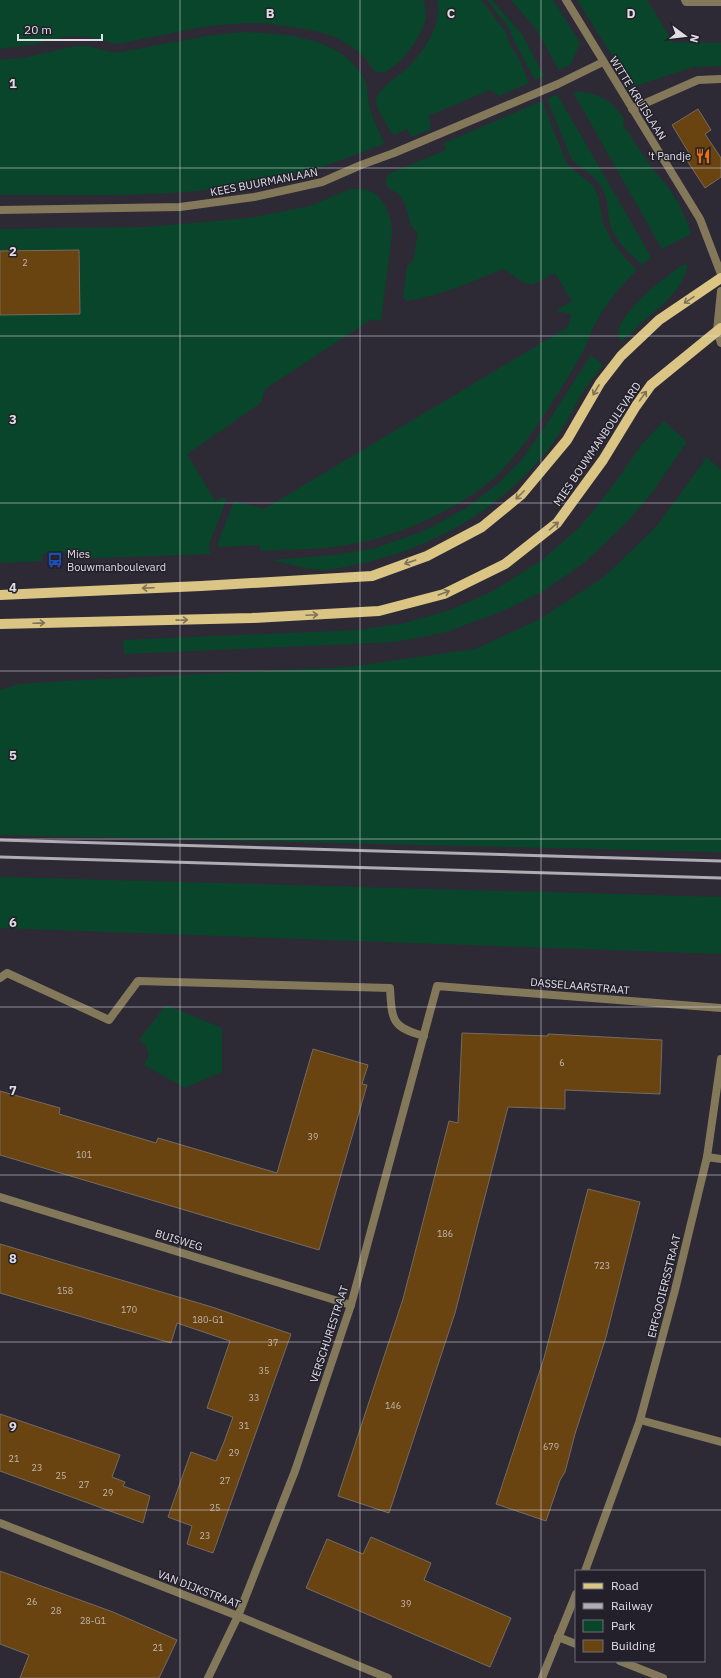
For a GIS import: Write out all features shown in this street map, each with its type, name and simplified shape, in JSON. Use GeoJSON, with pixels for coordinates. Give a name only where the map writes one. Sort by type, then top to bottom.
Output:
{"type":"FeatureCollection","features":[{"type":"Feature","properties":{"kind":"main road"},"geometry":{"type":"LineString","coordinates":[[0,595],[201,586],[372,576],[427,556],[482,527],[521,495],[567,440],[600,382],[621,356],[660,320],[721,278]]}},
{"type":"Feature","properties":{"kind":"main road","name":"MIES BOUWMANBOULEVARD"},"geometry":{"type":"LineString","coordinates":[[0,624],[252,618],[379,611],[444,594],[505,564],[557,523],[603,460],[636,406],[651,385],[719,329]]}},
{"type":"Feature","properties":{"kind":"street","name":"WITTE KRUISLAAN"},"geometry":{"type":"LineString","coordinates":[[566,0],[700,219],[721,274]]}},
{"type":"Feature","properties":{"kind":"street"},"geometry":{"type":"LineString","coordinates":[[685,0],[686,2],[721,2]]}},
{"type":"Feature","properties":{"kind":"street","name":"KEES BUURMANLAAN"},"geometry":{"type":"LineString","coordinates":[[0,210],[180,208],[254,197],[322,182],[558,84],[603,62]]}},
{"type":"Feature","properties":{"kind":"street"},"geometry":{"type":"LineString","coordinates":[[632,109],[698,80],[721,79]]}},
{"type":"Feature","properties":{"kind":"street"},"geometry":{"type":"LineString","coordinates":[[721,291],[719,329],[721,343]]}},
{"type":"Feature","properties":{"kind":"street"},"geometry":{"type":"LineString","coordinates":[[0,978],[7,973],[109,1020],[138,981],[390,988],[391,1014],[399,1027],[408,1032],[424,1036]]}},
{"type":"Feature","properties":{"kind":"street","name":"VERSCHURESTRAAT"},"geometry":{"type":"LineString","coordinates":[[208,1678],[238,1616],[295,1471],[351,1305],[437,986]]}},
{"type":"Feature","properties":{"kind":"street","name":"DASSELAARSTRAAT"},"geometry":{"type":"LineString","coordinates":[[437,986],[721,1008]]}},
{"type":"Feature","properties":{"kind":"street","name":"ERFGOOIERSSTRAAT"},"geometry":{"type":"LineString","coordinates":[[585,1570],[640,1420],[675,1290],[707,1157],[721,1059]]}},
{"type":"Feature","properties":{"kind":"street"},"geometry":{"type":"LineString","coordinates":[[707,1157],[721,1159]]}},
{"type":"Feature","properties":{"kind":"street","name":"BUISWEG"},"geometry":{"type":"LineString","coordinates":[[0,1197],[351,1305]]}},
{"type":"Feature","properties":{"kind":"street"},"geometry":{"type":"LineString","coordinates":[[640,1420],[721,1442]]}},
{"type":"Feature","properties":{"kind":"street","name":"VAN DIJKSTRAAT"},"geometry":{"type":"LineString","coordinates":[[0,1523],[238,1616],[388,1678]]}},
{"type":"Feature","properties":{"kind":"street"},"geometry":{"type":"LineString","coordinates":[[542,1678],[575,1596]]}},
{"type":"Feature","properties":{"kind":"street"},"geometry":{"type":"LineString","coordinates":[[558,1637],[575,1644]]}},
{"type":"Feature","properties":{"kind":"street"},"geometry":{"type":"LineString","coordinates":[[623,1662],[663,1678]]}},
{"type":"Feature","properties":{"kind":"green space"},"geometry":{"type":"Polygon","coordinates":[[[0,0],[423,0],[426,16],[421,32],[404,57],[397,64],[383,73],[374,71],[366,59],[355,49],[336,37],[316,31],[265,23],[208,26],[117,44],[89,37],[69,36],[30,45],[0,49],[0,0]]]}},
{"type":"Feature","properties":{"kind":"green space"},"geometry":{"type":"Polygon","coordinates":[[[437,0],[481,0],[505,31],[510,45],[520,61],[529,83],[499,96],[490,90],[428,116],[431,126],[430,130],[411,137],[407,129],[394,135],[376,104],[377,97],[384,88],[412,63],[425,47],[437,19],[437,0]]]}},
{"type":"Feature","properties":{"kind":"green space"},"geometry":{"type":"Polygon","coordinates":[[[487,0],[492,0],[522,34],[544,76],[535,80],[508,27],[487,0]]]}},
{"type":"Feature","properties":{"kind":"green space"},"geometry":{"type":"Polygon","coordinates":[[[511,0],[553,0],[580,43],[571,64],[559,70],[536,29],[511,0]]]}},
{"type":"Feature","properties":{"kind":"green space"},"geometry":{"type":"Polygon","coordinates":[[[577,0],[647,0],[673,42],[721,43],[721,66],[693,67],[632,87],[577,0]]]}},
{"type":"Feature","properties":{"kind":"green space"},"geometry":{"type":"Polygon","coordinates":[[[243,32],[292,36],[324,45],[339,52],[351,62],[362,75],[367,89],[370,109],[384,144],[340,161],[294,175],[231,187],[165,193],[0,195],[0,60],[23,58],[76,46],[87,46],[116,53],[207,36],[243,32]]]}},
{"type":"Feature","properties":{"kind":"green space"},"geometry":{"type":"Polygon","coordinates":[[[573,92],[596,95],[609,102],[620,112],[624,119],[623,125],[651,167],[669,188],[680,206],[691,234],[662,249],[573,92]]]}},
{"type":"Feature","properties":{"kind":"green space"},"geometry":{"type":"Polygon","coordinates":[[[555,95],[558,96],[650,255],[651,258],[642,265],[624,248],[614,233],[611,227],[606,197],[599,183],[571,158],[547,99],[555,95]]]}},
{"type":"Feature","properties":{"kind":"green space"},"geometry":{"type":"Polygon","coordinates":[[[542,101],[567,164],[593,186],[598,196],[603,223],[612,241],[623,256],[637,270],[601,313],[580,357],[548,409],[517,453],[494,478],[459,503],[398,532],[347,545],[325,548],[260,551],[259,545],[219,547],[217,545],[234,501],[264,509],[568,327],[571,314],[555,311],[572,301],[555,273],[533,285],[523,282],[503,269],[444,292],[408,301],[403,297],[407,266],[413,261],[418,233],[412,225],[403,200],[397,193],[387,187],[386,183],[388,174],[446,150],[444,143],[542,101]]]}},
{"type":"Feature","properties":{"kind":"green space"},"geometry":{"type":"Polygon","coordinates":[[[350,189],[367,190],[377,195],[390,216],[392,234],[381,321],[372,319],[265,389],[261,403],[187,454],[215,501],[222,498],[227,498],[209,545],[210,554],[70,559],[70,553],[42,554],[42,561],[0,563],[0,229],[146,227],[250,218],[310,206],[350,189]]]}},
{"type":"Feature","properties":{"kind":"green space"},"geometry":{"type":"Polygon","coordinates":[[[685,264],[688,266],[680,285],[661,306],[621,341],[619,333],[622,322],[630,310],[654,287],[685,264]]]}},
{"type":"Feature","properties":{"kind":"green space"},"geometry":{"type":"Polygon","coordinates":[[[591,355],[603,365],[587,386],[547,451],[510,490],[467,521],[444,534],[394,555],[346,567],[317,570],[271,560],[334,555],[376,548],[426,530],[466,508],[499,483],[523,458],[591,355]]]}},
{"type":"Feature","properties":{"kind":"green space"},"geometry":{"type":"Polygon","coordinates":[[[664,421],[687,442],[651,494],[626,523],[584,563],[545,590],[505,610],[447,632],[395,642],[124,654],[123,640],[359,630],[405,623],[450,610],[493,591],[542,560],[580,527],[612,487],[642,444],[664,421]]]}},
{"type":"Feature","properties":{"kind":"green space"},"geometry":{"type":"Polygon","coordinates":[[[707,457],[721,470],[721,852],[0,835],[0,690],[20,684],[62,681],[348,667],[475,649],[538,620],[604,577],[656,527],[707,457]]]}},
{"type":"Feature","properties":{"kind":"green space"},"geometry":{"type":"Polygon","coordinates":[[[0,877],[721,897],[721,954],[0,928],[0,877]]]}},
{"type":"Feature","properties":{"kind":"green space"},"geometry":{"type":"Polygon","coordinates":[[[166,1005],[222,1028],[222,1072],[185,1088],[144,1065],[149,1055],[146,1046],[139,1040],[166,1005]]]}},
{"type":"Feature","properties":{"kind":"building"},"geometry":{"type":"Polygon","coordinates":[[[698,109],[711,130],[705,134],[721,158],[721,177],[705,188],[684,156],[689,153],[672,125],[698,109]]]}},
{"type":"Feature","properties":{"kind":"building"},"geometry":{"type":"Polygon","coordinates":[[[79,250],[80,314],[0,315],[0,251],[79,250]]]}},
{"type":"Feature","properties":{"kind":"building"},"geometry":{"type":"Polygon","coordinates":[[[462,1033],[548,1036],[548,1034],[662,1040],[660,1094],[565,1090],[565,1109],[508,1107],[455,1313],[389,1513],[338,1496],[403,1299],[449,1121],[458,1123],[462,1033]]]}},
{"type":"Feature","properties":{"kind":"building"},"geometry":{"type":"Polygon","coordinates":[[[313,1049],[368,1065],[362,1084],[367,1085],[319,1250],[0,1155],[0,1091],[60,1108],[59,1114],[156,1143],[158,1138],[277,1173],[313,1049]]]}},
{"type":"Feature","properties":{"kind":"building"},"geometry":{"type":"Polygon","coordinates":[[[588,1189],[640,1202],[606,1337],[575,1434],[565,1472],[560,1480],[546,1521],[496,1504],[544,1358],[588,1189]]]}},
{"type":"Feature","properties":{"kind":"building"},"geometry":{"type":"Polygon","coordinates":[[[0,1244],[212,1307],[291,1334],[213,1553],[187,1544],[192,1526],[168,1517],[191,1452],[216,1461],[233,1417],[207,1408],[230,1341],[177,1323],[171,1343],[0,1293],[0,1244]]]}},
{"type":"Feature","properties":{"kind":"building"},"geometry":{"type":"Polygon","coordinates":[[[0,1414],[120,1455],[112,1477],[125,1482],[123,1486],[150,1496],[143,1523],[0,1471],[0,1414]]]}},
{"type":"Feature","properties":{"kind":"building"},"geometry":{"type":"Polygon","coordinates":[[[371,1537],[431,1563],[424,1580],[511,1618],[490,1667],[306,1588],[327,1539],[363,1554],[371,1537]]]}},
{"type":"Feature","properties":{"kind":"building"},"geometry":{"type":"Polygon","coordinates":[[[0,1571],[113,1612],[177,1640],[159,1678],[20,1678],[29,1655],[0,1644],[0,1571]]]}},
{"type":"Feature","properties":{"kind":"railway"},"geometry":{"type":"LineString","coordinates":[[0,840],[721,861]]}},
{"type":"Feature","properties":{"kind":"railway"},"geometry":{"type":"LineString","coordinates":[[0,857],[721,878]]}},
{"type":"Feature","properties":{"kind":"place","name":"'t Pandje"},"geometry":{"type":"Point","coordinates":[703,156]}},
{"type":"Feature","properties":{"kind":"place","name":"Mies Bouwmanboulevard"},"geometry":{"type":"Point","coordinates":[55,560]}}]}
